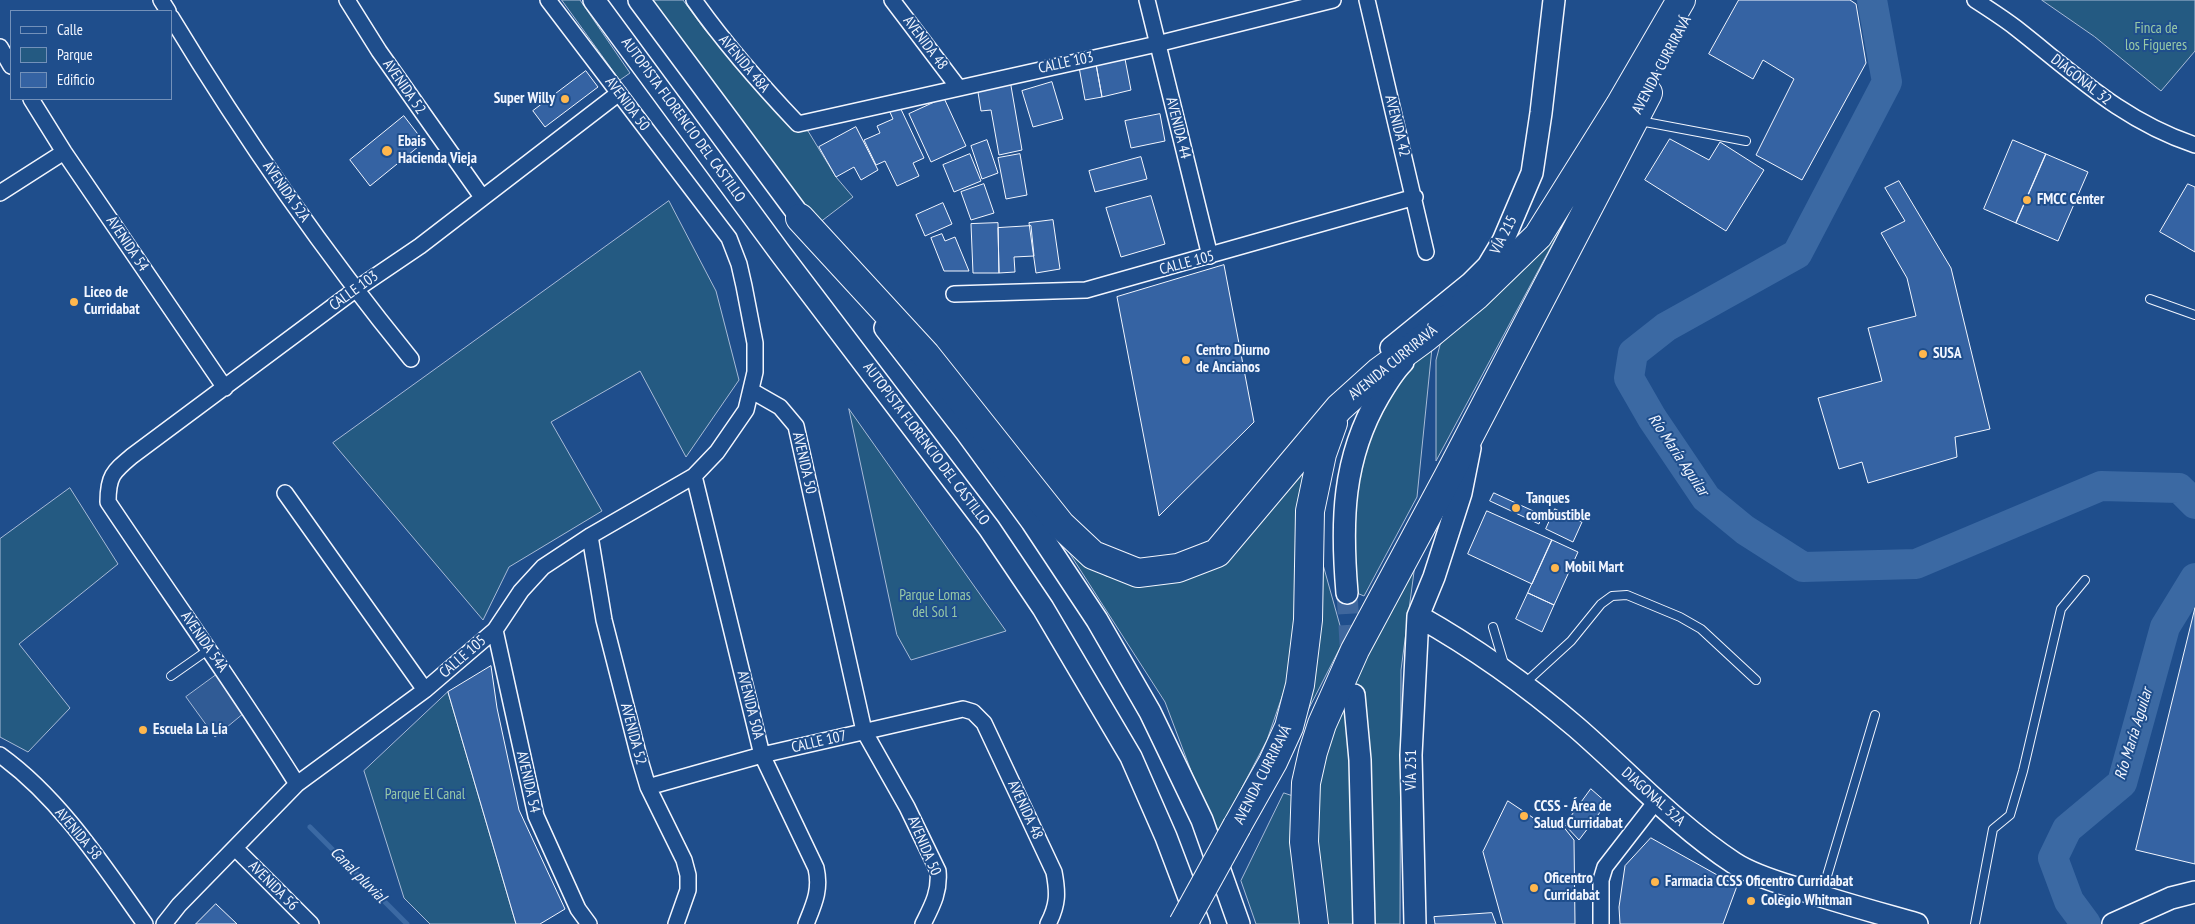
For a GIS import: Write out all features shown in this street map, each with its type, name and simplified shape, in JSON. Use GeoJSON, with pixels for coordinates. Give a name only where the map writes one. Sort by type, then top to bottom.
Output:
{"type":"FeatureCollection","features":[{"type":"Feature","properties":{"kind":"highway","name":"AVENIDA CURRIRAVÁ"},"geometry":{"type":"LineString","coordinates":[[1183,924],[1273,762],[1289,727],[1300,685],[1308,620],[1310,511],[1322,454],[1339,408],[1380,371],[1426,338],[1503,271],[1538,236],[1620,105],[1686,8],[1698,0]]}},
{"type":"Feature","properties":{"kind":"highway","name":"AVENIDA CURRIRAVÁ"},"geometry":{"type":"LineString","coordinates":[[1314,924],[1304,842],[1306,783],[1322,724],[1355,650],[1634,120],[1686,8]]}},
{"type":"Feature","properties":{"kind":"highway"},"geometry":{"type":"LineString","coordinates":[[800,218],[926,355],[1061,525],[1092,555],[1116,565],[1138,572],[1178,568],[1216,553],[1339,408]]}},
{"type":"Feature","properties":{"kind":"main road","name":"AUTOPISTA FLORENCIO DEL CASTILLO"},"geometry":{"type":"LineString","coordinates":[[594,0],[781,254],[989,528],[1043,608],[1131,757],[1166,837],[1199,924]]}},
{"type":"Feature","properties":{"kind":"main road"},"geometry":{"type":"LineString","coordinates":[[639,0],[800,218],[966,432],[1032,522],[1096,620],[1150,712],[1202,820],[1238,924]]}},
{"type":"Feature","properties":{"kind":"main road","name":"VÍA 215"},"geometry":{"type":"LineString","coordinates":[[1339,408],[1362,378],[1393,346],[1471,283],[1488,266],[1503,241],[1532,173],[1554,0]]}},
{"type":"Feature","properties":{"kind":"main road"},"geometry":{"type":"LineString","coordinates":[[1347,593],[1344,553],[1344,508],[1351,462],[1359,436],[1387,383],[1400,365],[1426,338]]}},
{"type":"Feature","properties":{"kind":"main road","name":"VÍA 251"},"geometry":{"type":"LineString","coordinates":[[1415,924],[1411,755],[1418,616],[1434,577],[1461,493],[1473,428]]}},
{"type":"Feature","properties":{"kind":"main road","name":"DIAGONAL 32A"},"geometry":{"type":"LineString","coordinates":[[1418,616],[1444,630],[1574,726],[1701,840],[1735,864],[1772,880],[1916,924]]}},
{"type":"Feature","properties":{"kind":"main road"},"geometry":{"type":"LineString","coordinates":[[1354,696],[1360,760],[1364,924]]}},
{"type":"Feature","properties":{"kind":"main road"},"geometry":{"type":"LineString","coordinates":[[2113,924],[2171,898],[2195,892]]}},
{"type":"Feature","properties":{"kind":"street","name":"AVENIDA 52"},"geometry":{"type":"LineString","coordinates":[[347,0],[379,51],[482,196]]}},
{"type":"Feature","properties":{"kind":"street","name":"AVENIDA 50"},"geometry":{"type":"LineString","coordinates":[[548,0],[729,238],[739,264],[755,343],[755,372],[752,391],[780,407],[796,426],[864,731],[907,807],[938,871],[939,883],[937,894],[923,924]]}},
{"type":"Feature","properties":{"kind":"street","name":"AVENIDA 48A"},"geometry":{"type":"LineString","coordinates":[[694,0],[710,23],[768,93],[798,124]]}},
{"type":"Feature","properties":{"kind":"street","name":"AVENIDA 48"},"geometry":{"type":"LineString","coordinates":[[892,0],[958,87]]}},
{"type":"Feature","properties":{"kind":"street","name":"AVENIDA 44"},"geometry":{"type":"LineString","coordinates":[[1146,0],[1210,256]]}},
{"type":"Feature","properties":{"kind":"street","name":"CALLE 103"},"geometry":{"type":"LineString","coordinates":[[798,124],[1157,44],[1332,0]]}},
{"type":"Feature","properties":{"kind":"street","name":"AVENIDA 42"},"geometry":{"type":"LineString","coordinates":[[1367,0],[1426,252]]}},
{"type":"Feature","properties":{"kind":"street","name":"DIAGONAL 32"},"geometry":{"type":"LineString","coordinates":[[1975,0],[2015,28],[2077,79],[2123,112],[2162,133],[2195,145]]}},
{"type":"Feature","properties":{"kind":"street","name":"AVENIDA 52A"},"geometry":{"type":"LineString","coordinates":[[172,19],[220,98],[355,290],[411,359]]}},
{"type":"Feature","properties":{"kind":"street"},"geometry":{"type":"LineString","coordinates":[[0,47],[10,64]]}},
{"type":"Feature","properties":{"kind":"street","name":"CALLE 103"},"geometry":{"type":"LineString","coordinates":[[108,502],[108,489],[112,473],[132,456],[355,290],[420,246],[482,196],[619,93]]}},
{"type":"Feature","properties":{"kind":"street","name":"AVENIDA 54"},"geometry":{"type":"LineString","coordinates":[[32,100],[64,152],[225,388]]}},
{"type":"Feature","properties":{"kind":"street"},"geometry":{"type":"LineString","coordinates":[[0,193],[64,152]]}},
{"type":"Feature","properties":{"kind":"street","name":"CALLE 105"},"geometry":{"type":"LineString","coordinates":[[954,294],[1086,290],[1414,197]]}},
{"type":"Feature","properties":{"kind":"street","name":"CALLE 105"},"geometry":{"type":"LineString","coordinates":[[164,924],[179,905],[297,784],[425,690],[495,630],[530,580],[543,567],[590,536],[694,476],[717,452],[736,426],[746,410],[752,391]]}},
{"type":"Feature","properties":{"kind":"street","name":"AVENIDA 50A"},"geometry":{"type":"LineString","coordinates":[[694,476],[762,755],[816,868],[819,881],[818,896],[806,924]]}},
{"type":"Feature","properties":{"kind":"street"},"geometry":{"type":"LineString","coordinates":[[285,493],[425,690]]}},
{"type":"Feature","properties":{"kind":"street","name":"AVENIDA 54A"},"geometry":{"type":"LineString","coordinates":[[108,502],[208,650],[250,708],[297,784]]}},
{"type":"Feature","properties":{"kind":"street","name":"AVENIDA 52"},"geometry":{"type":"LineString","coordinates":[[590,536],[604,620],[648,787],[684,860],[688,876],[688,890],[676,924]]}},
{"type":"Feature","properties":{"kind":"street","name":"AVENIDA 54"},"geometry":{"type":"LineString","coordinates":[[495,630],[536,816],[578,909],[589,924]]}},
{"type":"Feature","properties":{"kind":"street","name":"AVENIDA 48"},"geometry":{"type":"LineString","coordinates":[[963,709],[973,712],[984,723],[1054,872],[1057,888],[1056,908],[1048,924]]}},
{"type":"Feature","properties":{"kind":"street","name":"CALLE 107"},"geometry":{"type":"LineString","coordinates":[[648,787],[762,755],[963,709]]}},
{"type":"Feature","properties":{"kind":"street","name":"AVENIDA 58"},"geometry":{"type":"LineString","coordinates":[[0,755],[19,768],[58,809],[97,856],[145,924]]}},
{"type":"Feature","properties":{"kind":"street"},"geometry":{"type":"LineString","coordinates":[[1601,924],[1601,880],[1605,867],[1657,800]]}},
{"type":"Feature","properties":{"kind":"street","name":"AVENIDA 56"},"geometry":{"type":"LineString","coordinates":[[235,848],[311,924]]}},
{"type":"Feature","properties":{"kind":"lane"},"geometry":{"type":"LineString","coordinates":[[1634,120],[1746,141]]}},
{"type":"Feature","properties":{"kind":"lane"},"geometry":{"type":"LineString","coordinates":[[2150,299],[2195,315]]}},
{"type":"Feature","properties":{"kind":"lane"},"geometry":{"type":"LineString","coordinates":[[1975,924],[1993,829],[2010,814],[2061,609],[2085,580]]}},
{"type":"Feature","properties":{"kind":"lane"},"geometry":{"type":"LineString","coordinates":[[1494,627],[1514,680],[1571,641],[1601,604],[1612,596],[1627,595],[1680,617],[1701,629],[1756,680]]}},
{"type":"Feature","properties":{"kind":"lane"},"geometry":{"type":"LineString","coordinates":[[171,676],[208,650]]}},
{"type":"Feature","properties":{"kind":"lane"},"geometry":{"type":"LineString","coordinates":[[1821,896],[1875,715]]}},
{"type":"Feature","properties":{"kind":"green space"},"geometry":{"type":"Polygon","coordinates":[[[562,0],[580,0],[630,73],[620,80],[562,0]]]}},
{"type":"Feature","properties":{"kind":"green space"},"geometry":{"type":"Polygon","coordinates":[[[652,0],[683,0],[705,30],[788,123],[808,131],[836,177],[853,197],[819,223],[652,0]]]}},
{"type":"Feature","properties":{"kind":"green space","name":"Finca de los Figueres"},"geometry":{"type":"Polygon","coordinates":[[[2042,0],[2195,0],[2195,51],[2161,91],[2095,37],[2042,0]]]}},
{"type":"Feature","properties":{"kind":"green space"},"geometry":{"type":"Polygon","coordinates":[[[669,201],[716,291],[739,380],[686,457],[640,371],[551,422],[602,511],[509,567],[483,620],[333,443],[669,201]]]}},
{"type":"Feature","properties":{"kind":"green space"},"geometry":{"type":"Polygon","coordinates":[[[1567,217],[1436,461],[1436,360],[1440,345],[1451,328],[1567,217]]]}},
{"type":"Feature","properties":{"kind":"green space"},"geometry":{"type":"Polygon","coordinates":[[[1432,348],[1417,497],[1364,596],[1352,591],[1348,566],[1359,444],[1422,349],[1432,348]]]}},
{"type":"Feature","properties":{"kind":"green space","name":"Parque Lomas del Sol 1"},"geometry":{"type":"Polygon","coordinates":[[[849,409],[1006,631],[911,660],[897,635],[849,409]]]}},
{"type":"Feature","properties":{"kind":"green space"},"geometry":{"type":"Polygon","coordinates":[[[1319,435],[1292,668],[1267,740],[1216,837],[1165,702],[1063,543],[1106,576],[1141,583],[1180,578],[1319,435]]]}},
{"type":"Feature","properties":{"kind":"green space"},"geometry":{"type":"Polygon","coordinates":[[[70,488],[118,564],[19,644],[70,708],[28,752],[0,737],[0,539],[70,488]]]}},
{"type":"Feature","properties":{"kind":"green space"},"geometry":{"type":"Polygon","coordinates":[[[1417,549],[1401,670],[1400,924],[1324,924],[1313,796],[1324,743],[1417,549]]]}},
{"type":"Feature","properties":{"kind":"green space"},"geometry":{"type":"Polygon","coordinates":[[[1322,561],[1344,640],[1304,718],[1322,561]]]}},
{"type":"Feature","properties":{"kind":"green space","name":"Parque El Canal"},"geometry":{"type":"Polygon","coordinates":[[[448,692],[516,924],[430,924],[404,898],[364,771],[448,692]]]}},
{"type":"Feature","properties":{"kind":"green space"},"geometry":{"type":"Polygon","coordinates":[[[1284,793],[1296,797],[1310,924],[1256,924],[1241,881],[1284,793]]]}},
{"type":"Feature","properties":{"kind":"shaded area"},"geometry":{"type":"Polygon","coordinates":[[[223,670],[250,708],[215,737],[186,697],[223,670]]]}},
{"type":"Feature","properties":{"kind":"building"},"geometry":{"type":"Polygon","coordinates":[[[1739,0],[1850,0],[1856,4],[1866,63],[1802,180],[1756,155],[1794,79],[1763,60],[1753,79],[1709,54],[1739,0]]]}},
{"type":"Feature","properties":{"kind":"building"},"geometry":{"type":"Polygon","coordinates":[[[1125,59],[1131,90],[1102,97],[1096,64],[1125,59]]]}},
{"type":"Feature","properties":{"kind":"building"},"geometry":{"type":"Polygon","coordinates":[[[1096,64],[1102,97],[1085,100],[1079,67],[1096,64]]]}},
{"type":"Feature","properties":{"kind":"building","name":"Super Willy"},"geometry":{"type":"Polygon","coordinates":[[[586,71],[598,87],[545,127],[533,111],[586,71]]]}},
{"type":"Feature","properties":{"kind":"building"},"geometry":{"type":"Polygon","coordinates":[[[1010,80],[1022,150],[999,155],[991,110],[981,111],[977,86],[1010,80]]]}},
{"type":"Feature","properties":{"kind":"building"},"geometry":{"type":"Polygon","coordinates":[[[1052,82],[1063,119],[1033,127],[1022,91],[1052,82]]]}},
{"type":"Feature","properties":{"kind":"building"},"geometry":{"type":"Polygon","coordinates":[[[944,98],[966,146],[931,162],[909,114],[944,98]]]}},
{"type":"Feature","properties":{"kind":"building"},"geometry":{"type":"Polygon","coordinates":[[[899,105],[924,158],[913,163],[919,176],[897,186],[885,161],[876,165],[864,140],[880,133],[877,126],[893,119],[889,110],[899,105]]]}},
{"type":"Feature","properties":{"kind":"building"},"geometry":{"type":"Polygon","coordinates":[[[1160,114],[1165,141],[1131,148],[1125,121],[1160,114]]]}},
{"type":"Feature","properties":{"kind":"building","name":"Ebais Hacienda Vieja"},"geometry":{"type":"Polygon","coordinates":[[[404,116],[424,142],[370,186],[350,160],[404,116]]]}},
{"type":"Feature","properties":{"kind":"building"},"geometry":{"type":"Polygon","coordinates":[[[856,127],[878,170],[861,180],[854,167],[836,177],[819,147],[856,127]]]}},
{"type":"Feature","properties":{"kind":"building"},"geometry":{"type":"Polygon","coordinates":[[[1670,139],[1709,160],[1720,142],[1764,170],[1726,231],[1645,180],[1670,139]]]}},
{"type":"Feature","properties":{"kind":"building"},"geometry":{"type":"Polygon","coordinates":[[[987,140],[998,173],[982,179],[971,146],[987,140]]]}},
{"type":"Feature","properties":{"kind":"building"},"geometry":{"type":"Polygon","coordinates":[[[2013,140],[2046,154],[2016,223],[1984,209],[2013,140]]]}},
{"type":"Feature","properties":{"kind":"building"},"geometry":{"type":"Polygon","coordinates":[[[970,154],[981,181],[954,192],[943,165],[970,154]]]}},
{"type":"Feature","properties":{"kind":"building"},"geometry":{"type":"Polygon","coordinates":[[[1020,154],[1027,195],[1006,199],[998,158],[1020,154]]]}},
{"type":"Feature","properties":{"kind":"building"},"geometry":{"type":"Polygon","coordinates":[[[2046,154],[2088,172],[2058,241],[2016,223],[2046,154]]]}},
{"type":"Feature","properties":{"kind":"building"},"geometry":{"type":"Polygon","coordinates":[[[1141,157],[1147,179],[1095,192],[1089,171],[1141,157]]]}},
{"type":"Feature","properties":{"kind":"building","name":"SUSA"},"geometry":{"type":"Polygon","coordinates":[[[1899,181],[1951,268],[1990,429],[1955,437],[1957,457],[1868,483],[1862,462],[1839,469],[1818,398],[1882,381],[1868,328],[1916,316],[1907,278],[1881,233],[1905,221],[1885,188],[1899,181]]]}},
{"type":"Feature","properties":{"kind":"building"},"geometry":{"type":"Polygon","coordinates":[[[984,184],[994,213],[971,220],[961,192],[984,184]]]}},
{"type":"Feature","properties":{"kind":"building"},"geometry":{"type":"Polygon","coordinates":[[[2188,184],[2195,187],[2195,252],[2160,232],[2188,184]]]}},
{"type":"Feature","properties":{"kind":"building"},"geometry":{"type":"Polygon","coordinates":[[[1151,196],[1165,244],[1121,257],[1106,208],[1151,196]]]}},
{"type":"Feature","properties":{"kind":"building"},"geometry":{"type":"Polygon","coordinates":[[[943,203],[952,224],[925,236],[916,215],[943,203]]]}},
{"type":"Feature","properties":{"kind":"building"},"geometry":{"type":"Polygon","coordinates":[[[1053,220],[1060,269],[1036,273],[1029,223],[1053,220]]]}},
{"type":"Feature","properties":{"kind":"building"},"geometry":{"type":"Polygon","coordinates":[[[998,223],[999,273],[973,273],[971,224],[998,223]]]}},
{"type":"Feature","properties":{"kind":"building"},"geometry":{"type":"Polygon","coordinates":[[[1031,226],[1034,256],[1014,257],[1015,272],[999,273],[998,228],[1031,226]]]}},
{"type":"Feature","properties":{"kind":"building"},"geometry":{"type":"Polygon","coordinates":[[[942,234],[945,241],[955,237],[969,271],[944,271],[931,238],[942,234]]]}},
{"type":"Feature","properties":{"kind":"building","name":"Centro Diurno de Ancianos"},"geometry":{"type":"Polygon","coordinates":[[[1224,265],[1254,422],[1159,516],[1117,297],[1224,265]]]}},
{"type":"Feature","properties":{"kind":"building","name":"Tanques combustible"},"geometry":{"type":"Polygon","coordinates":[[[1494,493],[1542,515],[1539,524],[1490,501],[1494,493]]]}},
{"type":"Feature","properties":{"kind":"building"},"geometry":{"type":"Polygon","coordinates":[[[1555,509],[1582,522],[1573,542],[1546,529],[1555,509]]]}},
{"type":"Feature","properties":{"kind":"building"},"geometry":{"type":"Polygon","coordinates":[[[1487,511],[1552,540],[1532,584],[1468,554],[1487,511]]]}},
{"type":"Feature","properties":{"kind":"building","name":"Mobil Mart"},"geometry":{"type":"Polygon","coordinates":[[[1552,540],[1578,552],[1554,605],[1528,593],[1552,540]]]}},
{"type":"Feature","properties":{"kind":"building"},"geometry":{"type":"Polygon","coordinates":[[[1528,593],[1554,605],[1542,632],[1516,619],[1528,593]]]}},
{"type":"Feature","properties":{"kind":"building"},"geometry":{"type":"Polygon","coordinates":[[[2195,608],[2195,864],[2136,850],[2195,608]]]}},
{"type":"Feature","properties":{"kind":"building"},"geometry":{"type":"Polygon","coordinates":[[[491,666],[497,708],[519,810],[565,909],[540,924],[516,924],[448,692],[491,666]]]}},
{"type":"Feature","properties":{"kind":"building"},"geometry":{"type":"Polygon","coordinates":[[[1591,789],[1607,803],[1579,840],[1565,825],[1591,789]]]}},
{"type":"Feature","properties":{"kind":"building","name":"Oficentro Curridabat"},"geometry":{"type":"Polygon","coordinates":[[[1508,801],[1541,823],[1562,825],[1574,840],[1575,924],[1503,924],[1483,852],[1508,801]]]}},
{"type":"Feature","properties":{"kind":"building","name":"Oficentro Curridabat"},"geometry":{"type":"Polygon","coordinates":[[[1651,838],[1737,886],[1723,924],[1620,924],[1619,907],[1625,866],[1651,838]]]}},
{"type":"Feature","properties":{"kind":"building"},"geometry":{"type":"Polygon","coordinates":[[[216,904],[237,924],[196,924],[216,904]]]}},
{"type":"Feature","properties":{"kind":"building"},"geometry":{"type":"Polygon","coordinates":[[[1492,913],[1496,924],[1435,924],[1434,917],[1492,913]]]}},
{"type":"Feature","properties":{"kind":"waterway","name":"Río María Aguilar"},"geometry":{"type":"LineString","coordinates":[[1872,0],[1887,82],[1797,254],[1666,327],[1633,353],[1629,378],[1652,418],[1706,498],[1745,530],[1803,567],[1916,564],[2101,486],[2179,488],[2195,504]]}},
{"type":"Feature","properties":{"kind":"waterway","name":"Río María Aguilar"},"geometry":{"type":"LineString","coordinates":[[2086,924],[2069,901],[2053,858],[2067,829],[2122,783],[2165,627],[2195,578]]}},
{"type":"Feature","properties":{"kind":"waterway","name":"Canal pluvial"},"geometry":{"type":"LineString","coordinates":[[310,827],[407,924]]}},
{"type":"Feature","properties":{"kind":"tunnel"},"geometry":{"type":"LineString","coordinates":[[1347,593],[1351,660]]}},
{"type":"Feature","properties":{"kind":"place","name":"Super Willy"},"geometry":{"type":"Point","coordinates":[565,99]}},
{"type":"Feature","properties":{"kind":"place","name":"Ebais Hacienda Vieja"},"geometry":{"type":"Point","coordinates":[387,151]}},
{"type":"Feature","properties":{"kind":"place","name":"FMCC Center"},"geometry":{"type":"Point","coordinates":[2027,200]}},
{"type":"Feature","properties":{"kind":"place","name":"Liceo de Curridabat"},"geometry":{"type":"Point","coordinates":[74,302]}},
{"type":"Feature","properties":{"kind":"place","name":"SUSA"},"geometry":{"type":"Point","coordinates":[1923,354]}},
{"type":"Feature","properties":{"kind":"place","name":"Centro Diurno de Ancianos"},"geometry":{"type":"Point","coordinates":[1186,360]}},
{"type":"Feature","properties":{"kind":"place","name":"Tanques combustible"},"geometry":{"type":"Point","coordinates":[1516,508]}},
{"type":"Feature","properties":{"kind":"place","name":"Mobil Mart"},"geometry":{"type":"Point","coordinates":[1555,568]}},
{"type":"Feature","properties":{"kind":"place","name":"Escuela La Lía"},"geometry":{"type":"Point","coordinates":[143,730]}},
{"type":"Feature","properties":{"kind":"place","name":"CCSS - Área de Salud Curridabat"},"geometry":{"type":"Point","coordinates":[1524,816]}},
{"type":"Feature","properties":{"kind":"place","name":"Farmacia CCSS Oficentro Curridabat"},"geometry":{"type":"Point","coordinates":[1655,882]}},
{"type":"Feature","properties":{"kind":"place","name":"Oficentro Curridabat"},"geometry":{"type":"Point","coordinates":[1534,888]}},
{"type":"Feature","properties":{"kind":"place","name":"Colegio Whitman"},"geometry":{"type":"Point","coordinates":[1751,901]}}]}
